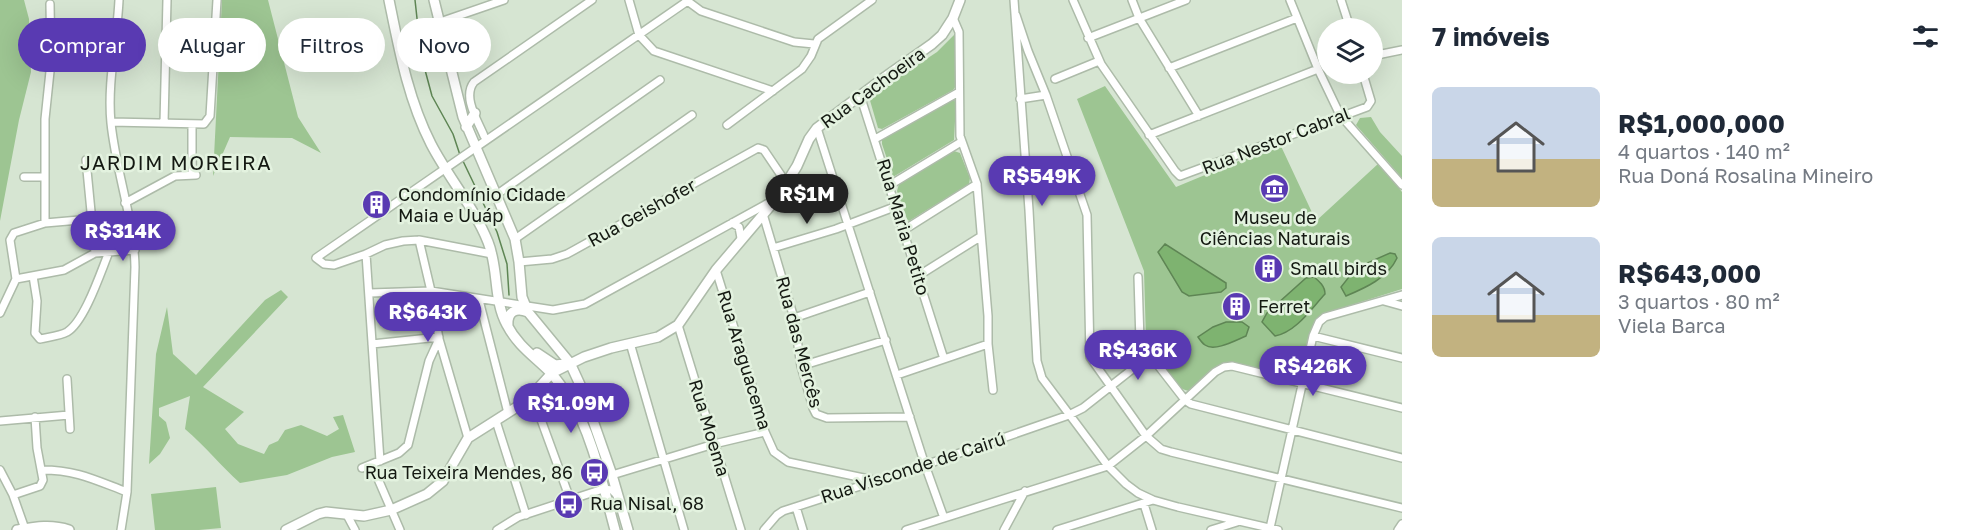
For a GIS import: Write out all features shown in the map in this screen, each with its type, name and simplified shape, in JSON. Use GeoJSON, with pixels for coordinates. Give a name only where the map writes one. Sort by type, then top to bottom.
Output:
{"type":"FeatureCollection","features":[{"type":"Feature","properties":{"kind":"main road"},"geometry":{"type":"LineString","coordinates":[[390,0],[406,77],[426,133],[485,234],[496,268],[499,303],[509,328],[529,354],[552,373],[570,399],[580,420],[615,530]]}},
{"type":"Feature","properties":{"kind":"main road"},"geometry":{"type":"LineString","coordinates":[[434,0],[439,18]]}},
{"type":"Feature","properties":{"kind":"main road","name":"Rua Cachoeira"},"geometry":{"type":"LineString","coordinates":[[286,530],[307,525],[326,512],[364,516],[392,510],[427,494],[443,481],[468,438],[532,395],[552,373],[584,357],[658,337],[678,325],[716,270],[787,184],[808,139],[817,128],[932,44],[942,35],[953,18],[960,0]]}},
{"type":"Feature","properties":{"kind":"main road"},"geometry":{"type":"LineString","coordinates":[[451,72],[468,130],[471,151],[496,195],[515,239],[519,262],[521,309],[570,363],[582,389],[612,475],[628,530]]}},
{"type":"Feature","properties":{"kind":"main road"},"geometry":{"type":"LineString","coordinates":[[468,130],[475,113]]}},
{"type":"Feature","properties":{"kind":"main road"},"geometry":{"type":"LineString","coordinates":[[509,328],[509,315],[521,309]]}},
{"type":"Feature","properties":{"kind":"main road"},"geometry":{"type":"LineString","coordinates":[[515,338],[551,363],[559,365],[570,363]]}},
{"type":"Feature","properties":{"kind":"main road"},"geometry":{"type":"LineString","coordinates":[[582,389],[580,369],[584,357]]}},
{"type":"Feature","properties":{"kind":"main road"},"geometry":{"type":"LineString","coordinates":[[21,529],[56,526],[69,530]]}},
{"type":"Feature","properties":{"kind":"street"},"geometry":{"type":"LineString","coordinates":[[119,0],[110,93],[111,122],[135,246],[127,492],[121,530]]}},
{"type":"Feature","properties":{"kind":"street"},"geometry":{"type":"LineString","coordinates":[[164,123],[167,0]]}},
{"type":"Feature","properties":{"kind":"street"},"geometry":{"type":"LineString","coordinates":[[111,122],[204,124],[208,120],[217,0]]}},
{"type":"Feature","properties":{"kind":"street"},"geometry":{"type":"LineString","coordinates":[[452,18],[504,0]]}},
{"type":"Feature","properties":{"kind":"street"},"geometry":{"type":"LineString","coordinates":[[483,136],[470,100],[469,92],[474,82],[591,0]]}},
{"type":"Feature","properties":{"kind":"street"},"geometry":{"type":"LineString","coordinates":[[629,0],[639,35],[649,47],[660,54],[773,91]]}},
{"type":"Feature","properties":{"kind":"street"},"geometry":{"type":"LineString","coordinates":[[492,254],[418,240],[393,242],[334,266],[324,264],[315,258],[390,204],[497,134],[687,0],[700,11],[794,42],[814,44]]}},
{"type":"Feature","properties":{"kind":"street"},"geometry":{"type":"LineString","coordinates":[[728,125],[802,69],[811,56],[814,44],[823,34],[872,0]]}},
{"type":"Feature","properties":{"kind":"street"},"geometry":{"type":"LineString","coordinates":[[1014,0],[1037,360],[1047,386],[1108,466],[1126,484],[1153,500],[1278,530]]}},
{"type":"Feature","properties":{"kind":"street"},"geometry":{"type":"LineString","coordinates":[[1073,0],[1099,61],[1149,135],[1317,69]]}},
{"type":"Feature","properties":{"kind":"street"},"geometry":{"type":"LineString","coordinates":[[1132,0],[1139,18],[1198,116]]}},
{"type":"Feature","properties":{"kind":"street"},"geometry":{"type":"LineString","coordinates":[[1088,38],[1186,0]]}},
{"type":"Feature","properties":{"kind":"street"},"geometry":{"type":"LineString","coordinates":[[1290,0],[1317,67]]}},
{"type":"Feature","properties":{"kind":"street"},"geometry":{"type":"LineString","coordinates":[[1341,0],[1347,18]]}},
{"type":"Feature","properties":{"kind":"street"},"geometry":{"type":"LineString","coordinates":[[45,223],[45,119],[51,62],[50,4]]}},
{"type":"Feature","properties":{"kind":"street"},"geometry":{"type":"LineString","coordinates":[[1016,15],[1087,215],[1089,350],[1093,362],[1146,436],[1161,449],[1171,452],[1402,508]]}},
{"type":"Feature","properties":{"kind":"street"},"geometry":{"type":"LineString","coordinates":[[953,18],[959,32],[961,142],[977,184],[993,390]]}},
{"type":"Feature","properties":{"kind":"street"},"geometry":{"type":"LineString","coordinates":[[1169,68],[1297,18]]}},
{"type":"Feature","properties":{"kind":"street"},"geometry":{"type":"LineString","coordinates":[[1383,54],[1402,50]]}},
{"type":"Feature","properties":{"kind":"street"},"geometry":{"type":"LineString","coordinates":[[1055,79],[1099,61]]}},
{"type":"Feature","properties":{"kind":"street"},"geometry":{"type":"LineString","coordinates":[[496,195],[660,80]]}},
{"type":"Feature","properties":{"kind":"street"},"geometry":{"type":"LineString","coordinates":[[1325,84],[1340,115],[1402,185]]}},
{"type":"Feature","properties":{"kind":"street","name":"Rua Nestor Cabral"},"geometry":{"type":"LineString","coordinates":[[1149,135],[1180,176],[1370,104],[1367,84]]}},
{"type":"Feature","properties":{"kind":"street"},"geometry":{"type":"LineString","coordinates":[[875,139],[959,92]]}},
{"type":"Feature","properties":{"kind":"street","name":"Rua Maria Petito"},"geometry":{"type":"LineString","coordinates":[[860,95],[944,359]]}},
{"type":"Feature","properties":{"kind":"street"},"geometry":{"type":"LineString","coordinates":[[1020,99],[1046,95]]}},
{"type":"Feature","properties":{"kind":"street"},"geometry":{"type":"LineString","coordinates":[[515,239],[692,116]]}},
{"type":"Feature","properties":{"kind":"street"},"geometry":{"type":"LineString","coordinates":[[125,203],[175,176],[194,175],[192,124]]}},
{"type":"Feature","properties":{"kind":"street"},"geometry":{"type":"LineString","coordinates":[[817,128],[944,518]]}},
{"type":"Feature","properties":{"kind":"street"},"geometry":{"type":"LineString","coordinates":[[468,130],[483,136],[497,134]]}},
{"type":"Feature","properties":{"kind":"street"},"geometry":{"type":"LineString","coordinates":[[890,185],[961,142]]}},
{"type":"Feature","properties":{"kind":"street","name":"Rua Geishofer"},"geometry":{"type":"LineString","coordinates":[[519,262],[552,259],[567,254],[755,148],[764,150],[787,184]]}},
{"type":"Feature","properties":{"kind":"street"},"geometry":{"type":"LineString","coordinates":[[86,160],[95,253]]}},
{"type":"Feature","properties":{"kind":"street"},"geometry":{"type":"LineString","coordinates":[[24,177],[45,177]]}},
{"type":"Feature","properties":{"kind":"street"},"geometry":{"type":"LineString","coordinates":[[904,230],[977,184]]}},
{"type":"Feature","properties":{"kind":"street"},"geometry":{"type":"LineString","coordinates":[[370,294],[431,291],[521,309],[569,308],[594,301],[777,198]]}},
{"type":"Feature","properties":{"kind":"street"},"geometry":{"type":"LineString","coordinates":[[774,249],[897,206]]}},
{"type":"Feature","properties":{"kind":"street","name":"Rua das Mercês"},"geometry":{"type":"LineString","coordinates":[[763,214],[794,318],[801,366],[813,408],[821,417],[910,417]]}},
{"type":"Feature","properties":{"kind":"street"},"geometry":{"type":"LineString","coordinates":[[0,313],[16,279],[10,237],[20,230],[45,223],[91,219]]}},
{"type":"Feature","properties":{"kind":"street"},"geometry":{"type":"LineString","coordinates":[[732,223],[739,227],[741,238]]}},
{"type":"Feature","properties":{"kind":"street"},"geometry":{"type":"LineString","coordinates":[[16,279],[64,270],[95,253],[135,246],[161,237]]}},
{"type":"Feature","properties":{"kind":"street"},"geometry":{"type":"LineString","coordinates":[[918,276],[980,237]]}},
{"type":"Feature","properties":{"kind":"street"},"geometry":{"type":"LineString","coordinates":[[418,240],[431,291],[439,338],[468,438]]}},
{"type":"Feature","properties":{"kind":"street"},"geometry":{"type":"LineString","coordinates":[[33,276],[37,301],[35,333],[37,337],[42,339],[65,333],[74,326],[96,285],[108,252]]}},
{"type":"Feature","properties":{"kind":"street"},"geometry":{"type":"LineString","coordinates":[[366,254],[380,461]]}},
{"type":"Feature","properties":{"kind":"street","name":"Rua Araguacema"},"geometry":{"type":"LineString","coordinates":[[716,270],[765,432],[774,452],[789,462],[875,481]]}},
{"type":"Feature","properties":{"kind":"street"},"geometry":{"type":"LineString","coordinates":[[1138,277],[1139,336],[1143,348],[1185,400],[1203,409],[1293,429],[1402,458]]}},
{"type":"Feature","properties":{"kind":"street"},"geometry":{"type":"LineString","coordinates":[[794,318],[870,292]]}},
{"type":"Feature","properties":{"kind":"street"},"geometry":{"type":"LineString","coordinates":[[1270,528],[1313,336],[1319,322],[1325,317],[1402,294]]}},
{"type":"Feature","properties":{"kind":"street"},"geometry":{"type":"LineString","coordinates":[[479,300],[508,413]]}},
{"type":"Feature","properties":{"kind":"street"},"geometry":{"type":"LineString","coordinates":[[1383,301],[1402,306]]}},
{"type":"Feature","properties":{"kind":"street","name":"Rua Moema"},"geometry":{"type":"LineString","coordinates":[[678,325],[741,530]]}},
{"type":"Feature","properties":{"kind":"street"},"geometry":{"type":"LineString","coordinates":[[1313,336],[1402,358]]}},
{"type":"Feature","properties":{"kind":"street"},"geometry":{"type":"LineString","coordinates":[[372,344],[439,338]]}},
{"type":"Feature","properties":{"kind":"street"},"geometry":{"type":"LineString","coordinates":[[362,468],[399,453],[408,445],[429,361],[439,338]]}},
{"type":"Feature","properties":{"kind":"street"},"geometry":{"type":"LineString","coordinates":[[801,366],[886,340]]}},
{"type":"Feature","properties":{"kind":"street"},"geometry":{"type":"LineString","coordinates":[[630,343],[684,530]]}},
{"type":"Feature","properties":{"kind":"street"},"geometry":{"type":"LineString","coordinates":[[897,375],[988,344]]}},
{"type":"Feature","properties":{"kind":"street","name":"Rua Visconde de Cairú"},"geometry":{"type":"LineString","coordinates":[[764,530],[777,514],[1069,415],[1083,408],[1149,356]]}},
{"type":"Feature","properties":{"kind":"street"},"geometry":{"type":"LineString","coordinates":[[906,530],[1108,466],[1146,436],[1215,372],[1224,367],[1232,366],[1303,382],[1402,408]]}},
{"type":"Feature","properties":{"kind":"street"},"geometry":{"type":"LineString","coordinates":[[67,380],[70,429]]}},
{"type":"Feature","properties":{"kind":"street"},"geometry":{"type":"LineString","coordinates":[[532,395],[570,499]]}},
{"type":"Feature","properties":{"kind":"street"},"geometry":{"type":"LineString","coordinates":[[0,421],[69,415]]}},
{"type":"Feature","properties":{"kind":"street"},"geometry":{"type":"LineString","coordinates":[[13,495],[40,486],[43,480],[34,417]]}},
{"type":"Feature","properties":{"kind":"street"},"geometry":{"type":"LineString","coordinates":[[496,420],[526,515]]}},
{"type":"Feature","properties":{"kind":"street"},"geometry":{"type":"LineString","coordinates":[[612,475],[714,444],[765,432]]}},
{"type":"Feature","properties":{"kind":"street"},"geometry":{"type":"LineString","coordinates":[[372,465],[400,530]]}},
{"type":"Feature","properties":{"kind":"street"},"geometry":{"type":"LineString","coordinates":[[0,470],[13,495],[21,529]]}},
{"type":"Feature","properties":{"kind":"street"},"geometry":{"type":"LineString","coordinates":[[42,470],[77,473],[127,492]]}},
{"type":"Feature","properties":{"kind":"street"},"geometry":{"type":"LineString","coordinates":[[497,530],[526,515],[603,489],[612,490],[619,497]]}},
{"type":"Feature","properties":{"kind":"street"},"geometry":{"type":"LineString","coordinates":[[1005,530],[1024,491]]}},
{"type":"Feature","properties":{"kind":"street"},"geometry":{"type":"LineString","coordinates":[[1057,530],[1153,500]]}},
{"type":"Feature","properties":{"kind":"street"},"geometry":{"type":"LineString","coordinates":[[1144,504],[1152,530]]}},
{"type":"Feature","properties":{"kind":"street"},"geometry":{"type":"LineString","coordinates":[[796,507],[803,530]]}},
{"type":"Feature","properties":{"kind":"street"},"geometry":{"type":"LineString","coordinates":[[347,515],[355,530]]}},
{"type":"Feature","properties":{"kind":"street"},"geometry":{"type":"LineString","coordinates":[[1211,530],[1239,521]]}},
{"type":"Feature","properties":{"kind":"street"},"geometry":{"type":"LineString","coordinates":[[1398,530],[1402,524]]}},
{"type":"Feature","properties":{"kind":"shaded area"},"geometry":{"type":"Polygon","coordinates":[[[0,0],[24,0],[29,18],[18,18],[18,72],[31,72],[19,120],[0,221],[0,0]]]}},
{"type":"Feature","properties":{"kind":"shaded area"},"geometry":{"type":"Polygon","coordinates":[[[222,0],[268,0],[278,39],[278,72],[286,72],[298,117],[321,153],[292,138],[230,137],[213,176],[218,72],[266,72],[266,18],[221,18],[222,0]]]}},
{"type":"Feature","properties":{"kind":"shaded area"},"geometry":{"type":"Polygon","coordinates":[[[955,34],[956,86],[953,90],[882,129],[878,128],[869,97],[937,52],[955,34]]]}},
{"type":"Feature","properties":{"kind":"shaded area"},"geometry":{"type":"Polygon","coordinates":[[[1105,86],[1176,187],[1280,144],[1316,221],[1379,163],[1402,192],[1402,289],[1323,314],[1315,323],[1302,378],[1233,363],[1193,391],[1177,385],[1158,361],[1160,353],[1154,343],[1146,340],[1144,271],[1077,99],[1105,86]]]}},
{"type":"Feature","properties":{"kind":"shaded area"},"geometry":{"type":"Polygon","coordinates":[[[953,100],[956,102],[954,140],[893,177],[882,139],[953,100]]]}},
{"type":"Feature","properties":{"kind":"shaded area"},"geometry":{"type":"Polygon","coordinates":[[[1371,117],[1380,132],[1402,156],[1402,178],[1356,125],[1360,118],[1371,117]]]}},
{"type":"Feature","properties":{"kind":"shaded area"},"geometry":{"type":"Polygon","coordinates":[[[954,151],[960,153],[970,178],[969,184],[909,221],[897,191],[899,184],[954,151]]]}},
{"type":"Feature","properties":{"kind":"shaded area"},"geometry":{"type":"Polygon","coordinates":[[[1165,244],[1226,283],[1226,288],[1221,292],[1189,296],[1182,292],[1158,252],[1165,244]]]}},
{"type":"Feature","properties":{"kind":"shaded area"},"geometry":{"type":"Polygon","coordinates":[[[1390,253],[1395,254],[1397,258],[1382,277],[1346,296],[1341,287],[1356,268],[1390,253]]]}},
{"type":"Feature","properties":{"kind":"shaded area"},"geometry":{"type":"Polygon","coordinates":[[[1314,277],[1323,286],[1325,294],[1296,325],[1283,334],[1275,336],[1262,322],[1267,313],[1306,278],[1314,277]]]}},
{"type":"Feature","properties":{"kind":"shaded area"},"geometry":{"type":"Polygon","coordinates":[[[281,290],[288,297],[203,387],[244,412],[225,429],[238,444],[264,454],[269,445],[278,441],[285,430],[301,425],[327,436],[339,429],[333,417],[343,415],[355,452],[332,457],[287,475],[240,483],[185,429],[190,396],[159,408],[159,416],[166,422],[170,438],[160,454],[149,464],[156,354],[167,307],[173,354],[196,375],[265,300],[281,290]]]}},
{"type":"Feature","properties":{"kind":"shaded area"},"geometry":{"type":"Polygon","coordinates":[[[1226,322],[1242,322],[1249,327],[1246,336],[1214,347],[1205,345],[1198,337],[1213,327],[1226,322]]]}},
{"type":"Feature","properties":{"kind":"shaded area"},"geometry":{"type":"Polygon","coordinates":[[[216,487],[221,528],[155,530],[151,494],[216,487]]]}},
{"type":"Feature","properties":{"kind":"waterway"},"geometry":{"type":"LineString","coordinates":[[415,0],[421,55],[432,96],[453,134],[460,155]]}},
{"type":"Feature","properties":{"kind":"waterway"},"geometry":{"type":"LineString","coordinates":[[462,159],[497,232],[507,264],[509,295]]}},
{"type":"Feature","properties":{"kind":"place","name":"Museu de Ciências Naturais"},"geometry":{"type":"Point","coordinates":[1275,189]}},
{"type":"Feature","properties":{"kind":"place","name":"Condomínio Cidade Maia e Uuáp"},"geometry":{"type":"Point","coordinates":[377,205]}},
{"type":"Feature","properties":{"kind":"place","name":"Small birds"},"geometry":{"type":"Point","coordinates":[1269,269]}},
{"type":"Feature","properties":{"kind":"place","name":"Ferret"},"geometry":{"type":"Point","coordinates":[1237,307]}},
{"type":"Feature","properties":{"kind":"place","name":"Rua Teixeira Mendes, 86"},"geometry":{"type":"Point","coordinates":[594,473]}},
{"type":"Feature","properties":{"kind":"place","name":"Rua Nisal, 68"},"geometry":{"type":"Point","coordinates":[569,504]}},
{"type":"Feature","properties":{"kind":"district","name":"JARDIM MOREIRA"},"geometry":{"type":"Point","coordinates":[176,163]}}]}
